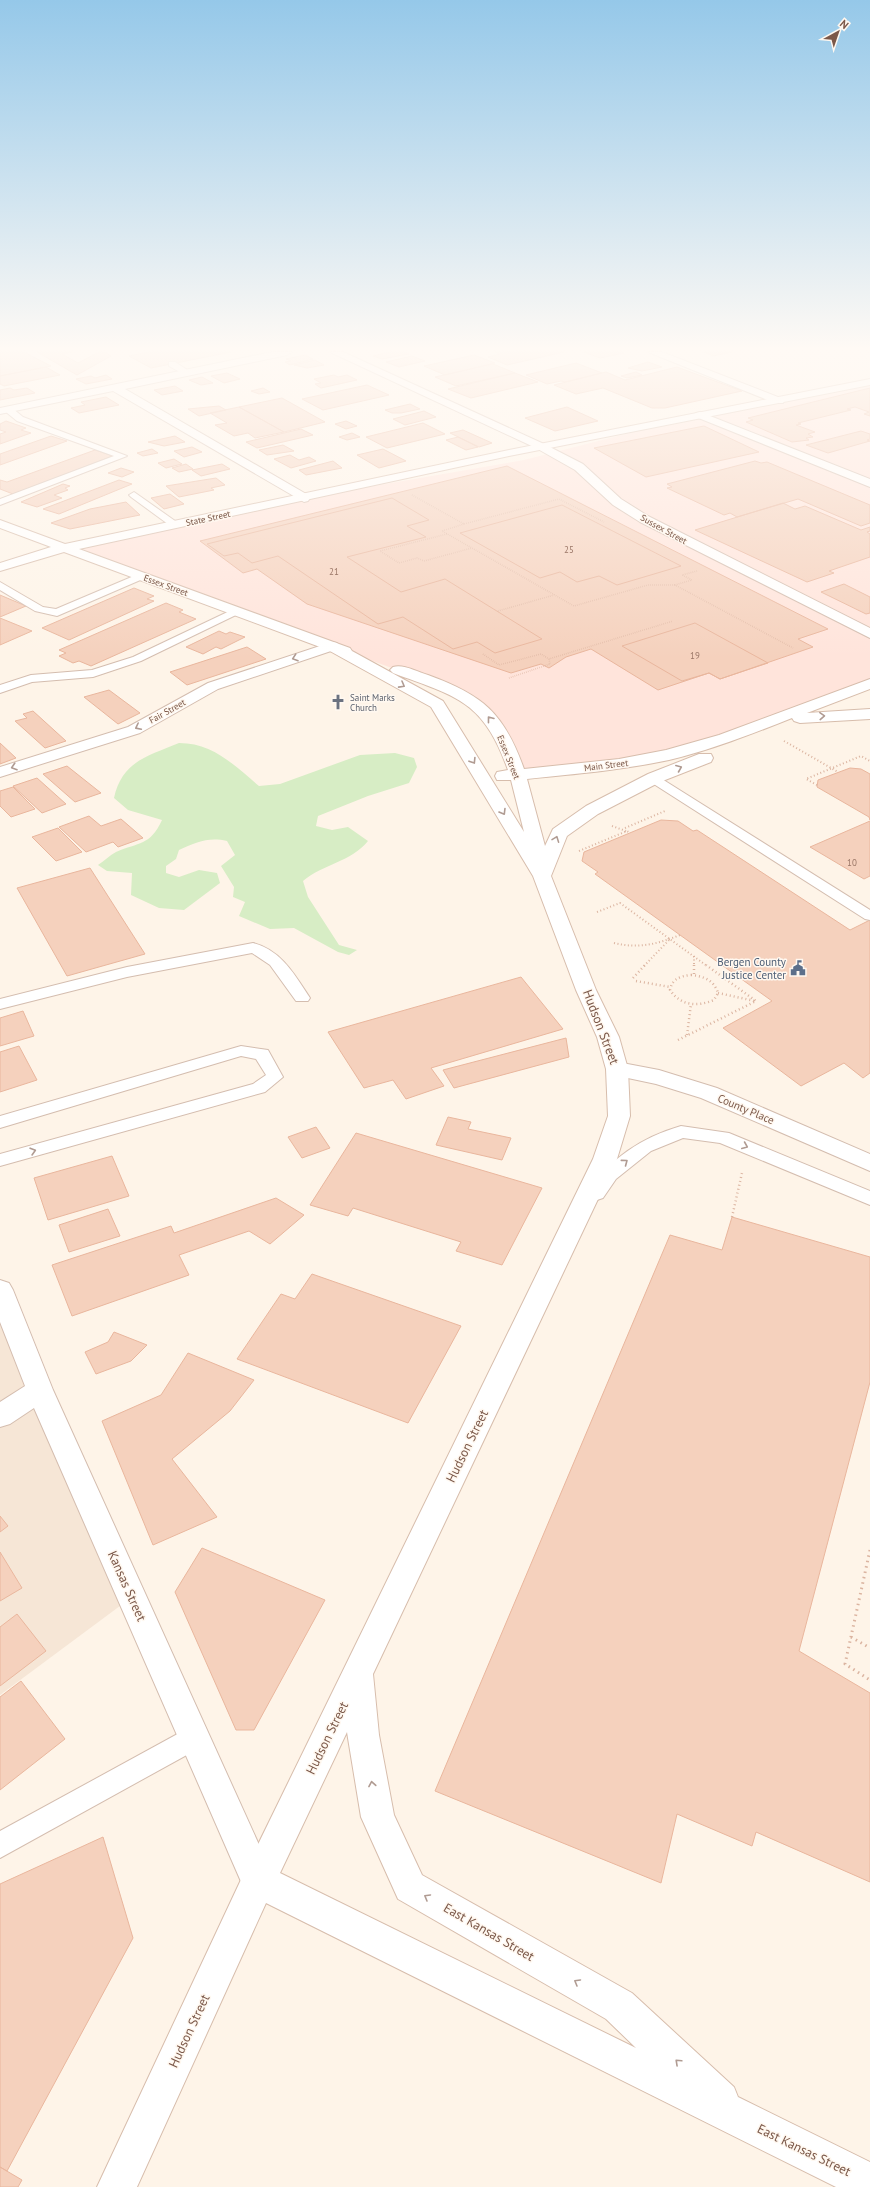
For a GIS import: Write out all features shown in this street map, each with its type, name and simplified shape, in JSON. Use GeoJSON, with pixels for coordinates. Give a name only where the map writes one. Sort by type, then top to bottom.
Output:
{"type":"FeatureCollection","features":[{"type":"Feature","properties":{"kind":"street"},"geometry":{"type":"LineString","coordinates":[[229,454],[304,498]]}},
{"type":"Feature","properties":{"kind":"street","name":"State Street"},"geometry":{"type":"LineString","coordinates":[[0,568],[63,548],[304,498],[503,454]]}},
{"type":"Feature","properties":{"kind":"street","name":"Sussex Street"},"geometry":{"type":"LineString","coordinates":[[555,454],[579,467],[617,502],[644,519],[870,634]]}},
{"type":"Feature","properties":{"kind":"street"},"geometry":{"type":"LineString","coordinates":[[798,454],[870,483]]}},
{"type":"Feature","properties":{"kind":"street","name":"Essex Street"},"geometry":{"type":"LineString","coordinates":[[0,524],[455,691],[483,711],[503,738],[525,795],[542,876]]}},
{"type":"Feature","properties":{"kind":"street"},"geometry":{"type":"LineString","coordinates":[[0,575],[64,562],[111,566]]}},
{"type":"Feature","properties":{"kind":"street","name":"Essex Street"},"geometry":{"type":"LineString","coordinates":[[332,646],[437,704]]}},
{"type":"Feature","properties":{"kind":"street","name":"Fair Street"},"geometry":{"type":"LineString","coordinates":[[0,772],[134,730],[212,686],[332,646]]}},
{"type":"Feature","properties":{"kind":"street","name":"Main Street"},"geometry":{"type":"LineString","coordinates":[[484,778],[626,763],[668,755],[725,738],[870,684]]}},
{"type":"Feature","properties":{"kind":"street"},"geometry":{"type":"LineString","coordinates":[[848,693],[870,702]]}},
{"type":"Feature","properties":{"kind":"street","name":"Hudson Street"},"geometry":{"type":"LineString","coordinates":[[117,2187],[258,1881],[605,1159],[619,1116],[617,1069],[608,1037],[586,990],[542,876],[484,778],[437,704]]}},
{"type":"Feature","properties":{"kind":"street"},"geometry":{"type":"LineString","coordinates":[[769,721],[870,714]]}},
{"type":"Feature","properties":{"kind":"street","name":"Main Street"},"geometry":{"type":"LineString","coordinates":[[542,876],[559,833],[592,810],[654,778],[707,756],[725,738]]}},
{"type":"Feature","properties":{"kind":"street","name":"County Place"},"geometry":{"type":"LineString","coordinates":[[617,1069],[659,1077],[709,1093],[870,1163]]}},
{"type":"Feature","properties":{"kind":"street","name":"Kansas Street"},"geometry":{"type":"LineString","coordinates":[[0,1290],[40,1390],[258,1881]]}},
{"type":"Feature","properties":{"kind":"street"},"geometry":{"type":"LineString","coordinates":[[0,1416],[40,1390]]}},
{"type":"Feature","properties":{"kind":"street","name":"East Kansas Street"},"geometry":{"type":"LineString","coordinates":[[358,1675],[363,1735],[378,1816],[410,1887],[619,2006],[737,2117]]}},
{"type":"Feature","properties":{"kind":"street","name":"East Kansas Street"},"geometry":{"type":"LineString","coordinates":[[258,1881],[870,2183]]}},
{"type":"Feature","properties":{"kind":"lane"},"geometry":{"type":"LineString","coordinates":[[0,502],[122,456],[117,454]]}},
{"type":"Feature","properties":{"kind":"lane"},"geometry":{"type":"LineString","coordinates":[[134,495],[175,525]]}},
{"type":"Feature","properties":{"kind":"lane"},"geometry":{"type":"LineString","coordinates":[[0,585],[39,609],[57,612],[141,576]]}},
{"type":"Feature","properties":{"kind":"lane"},"geometry":{"type":"LineString","coordinates":[[0,689],[31,679],[94,673],[137,659],[236,611]]}},
{"type":"Feature","properties":{"kind":"lane"},"geometry":{"type":"LineString","coordinates":[[654,778],[870,916]]}},
{"type":"Feature","properties":{"kind":"lane"},"geometry":{"type":"LineString","coordinates":[[0,1004],[127,972],[253,948],[266,952],[282,968],[302,998]]}},
{"type":"Feature","properties":{"kind":"lane"},"geometry":{"type":"LineString","coordinates":[[0,1122],[241,1051],[262,1054],[275,1077],[259,1088],[0,1160]]}},
{"type":"Feature","properties":{"kind":"lane"},"geometry":{"type":"LineString","coordinates":[[568,1237],[610,1174],[645,1147],[681,1132],[723,1137],[870,1198]]}},
{"type":"Feature","properties":{"kind":"lane"},"geometry":{"type":"LineString","coordinates":[[0,1845],[194,1737]]}},
{"type":"Feature","properties":{"kind":"path"},"geometry":{"type":"LineString","coordinates":[[407,492],[464,524]]}},
{"type":"Feature","properties":{"kind":"path"},"geometry":{"type":"LineString","coordinates":[[608,524],[559,499],[442,531],[574,606],[648,585],[675,585],[692,580],[682,575],[698,570],[691,567]]}},
{"type":"Feature","properties":{"kind":"path"},"geometry":{"type":"LineString","coordinates":[[448,534],[380,551],[399,562],[417,558],[424,561],[473,548]]}},
{"type":"Feature","properties":{"kind":"path"},"geometry":{"type":"LineString","coordinates":[[675,585],[793,648]]}},
{"type":"Feature","properties":{"kind":"path"},"geometry":{"type":"LineString","coordinates":[[498,611],[554,595]]}},
{"type":"Feature","properties":{"kind":"path"},"geometry":{"type":"LineString","coordinates":[[483,654],[499,665],[541,654],[549,659],[673,621]]}},
{"type":"Feature","properties":{"kind":"path"},"geometry":{"type":"LineString","coordinates":[[509,678],[550,664],[549,659]]}},
{"type":"Feature","properties":{"kind":"path"},"geometry":{"type":"LineString","coordinates":[[782,740],[838,772]]}},
{"type":"Feature","properties":{"kind":"path"},"geometry":{"type":"LineString","coordinates":[[817,785],[806,778],[861,756],[870,761]]}},
{"type":"Feature","properties":{"kind":"path"},"geometry":{"type":"LineString","coordinates":[[625,828],[668,810]]}},
{"type":"Feature","properties":{"kind":"path"},"geometry":{"type":"LineString","coordinates":[[577,852],[627,831],[630,833]]}},
{"type":"Feature","properties":{"kind":"path"},"geometry":{"type":"LineString","coordinates":[[597,912],[620,903],[756,1001]]}},
{"type":"Feature","properties":{"kind":"path"},"geometry":{"type":"LineString","coordinates":[[614,943],[637,948],[655,945],[680,935]]}},
{"type":"Feature","properties":{"kind":"path"},"geometry":{"type":"LineString","coordinates":[[634,978],[670,939]]}},
{"type":"Feature","properties":{"kind":"path"},"geometry":{"type":"LineString","coordinates":[[694,956],[694,976]]}},
{"type":"Feature","properties":{"kind":"path"},"geometry":{"type":"LineString","coordinates":[[694,976],[711,981],[716,986],[718,993],[714,1000],[708,1003],[691,1004],[676,998],[670,990],[673,981],[678,978],[694,976]]}},
{"type":"Feature","properties":{"kind":"path"},"geometry":{"type":"LineString","coordinates":[[636,981],[670,987]]}},
{"type":"Feature","properties":{"kind":"path"},"geometry":{"type":"LineString","coordinates":[[718,993],[756,1001]]}},
{"type":"Feature","properties":{"kind":"path"},"geometry":{"type":"LineString","coordinates":[[678,1040],[756,1001]]}},
{"type":"Feature","properties":{"kind":"path"},"geometry":{"type":"LineString","coordinates":[[687,1035],[691,1004]]}},
{"type":"Feature","properties":{"kind":"path"},"geometry":{"type":"LineString","coordinates":[[732,1217],[742,1173]]}},
{"type":"Feature","properties":{"kind":"path"},"geometry":{"type":"LineString","coordinates":[[870,1550],[845,1664],[870,1680]]}},
{"type":"Feature","properties":{"kind":"path"},"geometry":{"type":"LineString","coordinates":[[851,1637],[870,1648]]}},
{"type":"Feature","properties":{"kind":"shaded area"},"geometry":{"type":"Polygon","coordinates":[[[547,454],[870,454],[870,684],[684,754],[521,776],[503,738],[455,691],[63,548],[304,498],[524,460],[547,454]]]}},
{"type":"Feature","properties":{"kind":"shaded area"},"geometry":{"type":"Polygon","coordinates":[[[0,1290],[132,1597],[0,1695],[0,1290]]]}},
{"type":"Feature","properties":{"kind":"green space"},"geometry":{"type":"Polygon","coordinates":[[[179,743],[191,744],[213,751],[232,763],[259,786],[280,784],[360,755],[395,753],[414,758],[417,767],[409,783],[368,796],[318,816],[316,826],[332,830],[348,827],[368,841],[353,854],[311,875],[303,881],[308,897],[339,945],[357,950],[349,955],[338,952],[294,928],[270,929],[239,916],[245,902],[233,897],[234,887],[221,866],[235,855],[227,841],[208,840],[191,845],[179,850],[176,859],[166,866],[166,873],[179,877],[199,870],[217,873],[220,883],[184,910],[159,908],[131,895],[132,873],[107,871],[98,865],[116,852],[148,839],[158,828],[162,820],[128,810],[114,798],[123,776],[130,768],[147,756],[179,743]]]}},
{"type":"Feature","properties":{"kind":"building"},"geometry":{"type":"Polygon","coordinates":[[[0,454],[31,454],[0,465],[0,454]]]}},
{"type":"Feature","properties":{"kind":"building"},"geometry":{"type":"Polygon","coordinates":[[[84,454],[107,454],[113,456],[13,494],[0,489],[0,480],[7,482],[84,454]]]}},
{"type":"Feature","properties":{"kind":"building"},"geometry":{"type":"Polygon","coordinates":[[[139,454],[153,454],[143,456],[139,454]]]}},
{"type":"Feature","properties":{"kind":"building"},"geometry":{"type":"Polygon","coordinates":[[[179,454],[195,454],[184,457],[179,454]]]}},
{"type":"Feature","properties":{"kind":"building"},"geometry":{"type":"Polygon","coordinates":[[[393,454],[406,461],[379,468],[357,455],[393,454]]]}},
{"type":"Feature","properties":{"kind":"building"},"geometry":{"type":"Polygon","coordinates":[[[605,454],[750,454],[646,477],[605,454]]]}},
{"type":"Feature","properties":{"kind":"building"},"geometry":{"type":"Polygon","coordinates":[[[290,455],[299,460],[309,457],[316,461],[291,468],[274,459],[290,455]]]}},
{"type":"Feature","properties":{"kind":"building"},"geometry":{"type":"Polygon","coordinates":[[[174,459],[182,464],[166,468],[158,463],[174,459]]]}},
{"type":"Feature","properties":{"kind":"building"},"geometry":{"type":"Polygon","coordinates":[[[333,461],[342,468],[306,475],[299,470],[333,461]]]}},
{"type":"Feature","properties":{"kind":"building"},"geometry":{"type":"Polygon","coordinates":[[[755,461],[761,463],[767,462],[870,505],[870,523],[861,526],[798,499],[737,517],[730,513],[724,515],[667,488],[672,487],[667,484],[755,461]]]}},
{"type":"Feature","properties":{"kind":"building"},"geometry":{"type":"Polygon","coordinates":[[[186,464],[193,469],[179,472],[172,468],[186,464]]]}},
{"type":"Feature","properties":{"kind":"building"},"geometry":{"type":"Polygon","coordinates":[[[222,464],[230,469],[201,476],[192,470],[222,464]]]}},
{"type":"Feature","properties":{"kind":"building"},"geometry":{"type":"Polygon","coordinates":[[[507,466],[828,629],[798,639],[813,647],[720,679],[709,673],[658,690],[591,649],[566,657],[549,668],[541,664],[511,673],[307,604],[257,569],[243,573],[200,541],[507,466]]]}},
{"type":"Feature","properties":{"kind":"building"},"geometry":{"type":"Polygon","coordinates":[[[121,468],[134,472],[122,477],[108,473],[121,468]]]}},
{"type":"Feature","properties":{"kind":"building"},"geometry":{"type":"Polygon","coordinates":[[[216,478],[225,485],[211,488],[214,490],[179,497],[166,486],[216,478]]]}},
{"type":"Feature","properties":{"kind":"building"},"geometry":{"type":"Polygon","coordinates":[[[119,480],[132,484],[59,514],[43,509],[119,480]]]}},
{"type":"Feature","properties":{"kind":"building"},"geometry":{"type":"Polygon","coordinates":[[[63,484],[70,486],[65,488],[68,490],[54,495],[62,498],[37,507],[21,502],[63,484]]]}},
{"type":"Feature","properties":{"kind":"building"},"geometry":{"type":"Polygon","coordinates":[[[170,494],[184,504],[164,509],[151,498],[170,494]]]}},
{"type":"Feature","properties":{"kind":"building"},"geometry":{"type":"Polygon","coordinates":[[[392,498],[429,520],[407,526],[426,537],[347,557],[401,592],[445,579],[542,639],[495,653],[477,642],[453,649],[403,617],[378,624],[278,556],[252,563],[238,553],[224,556],[207,544],[392,498]]]}},
{"type":"Feature","properties":{"kind":"building"},"geometry":{"type":"Polygon","coordinates":[[[126,502],[140,515],[70,529],[51,523],[90,509],[126,502]]]}},
{"type":"Feature","properties":{"kind":"building"},"geometry":{"type":"Polygon","coordinates":[[[783,503],[795,509],[805,506],[861,530],[870,527],[870,531],[867,532],[870,534],[870,557],[829,571],[834,573],[807,582],[695,530],[783,503]]]}},
{"type":"Feature","properties":{"kind":"building"},"geometry":{"type":"Polygon","coordinates":[[[562,505],[681,566],[617,585],[599,576],[577,582],[560,572],[540,578],[460,533],[562,505]]]}},
{"type":"Feature","properties":{"kind":"building"},"geometry":{"type":"Polygon","coordinates":[[[844,584],[870,597],[870,613],[866,614],[821,592],[844,584]]]}},
{"type":"Feature","properties":{"kind":"building"},"geometry":{"type":"Polygon","coordinates":[[[134,588],[154,596],[147,599],[154,601],[69,640],[42,628],[134,588]]]}},
{"type":"Feature","properties":{"kind":"building"},"geometry":{"type":"Polygon","coordinates":[[[0,595],[26,606],[0,617],[0,595]]]}},
{"type":"Feature","properties":{"kind":"building"},"geometry":{"type":"Polygon","coordinates":[[[166,603],[183,610],[179,612],[196,619],[91,666],[79,661],[73,663],[59,656],[66,653],[59,650],[166,603]]]}},
{"type":"Feature","properties":{"kind":"building"},"geometry":{"type":"Polygon","coordinates":[[[0,618],[32,631],[0,645],[0,618]]]}},
{"type":"Feature","properties":{"kind":"building"},"geometry":{"type":"Polygon","coordinates":[[[695,623],[768,663],[720,679],[709,673],[682,681],[622,646],[695,623]]]}},
{"type":"Feature","properties":{"kind":"building"},"geometry":{"type":"Polygon","coordinates":[[[219,631],[226,634],[230,632],[245,637],[221,649],[216,647],[203,654],[186,647],[219,631]]]}},
{"type":"Feature","properties":{"kind":"building"},"geometry":{"type":"Polygon","coordinates":[[[247,647],[266,659],[187,685],[170,672],[247,647]]]}},
{"type":"Feature","properties":{"kind":"building"},"geometry":{"type":"Polygon","coordinates":[[[109,690],[140,713],[118,724],[84,697],[109,690]]]}},
{"type":"Feature","properties":{"kind":"building"},"geometry":{"type":"Polygon","coordinates":[[[33,711],[66,741],[45,748],[15,721],[27,718],[23,714],[33,711]]]}},
{"type":"Feature","properties":{"kind":"building"},"geometry":{"type":"Polygon","coordinates":[[[0,743],[16,758],[0,764],[0,743]]]}},
{"type":"Feature","properties":{"kind":"building"},"geometry":{"type":"Polygon","coordinates":[[[67,766],[101,793],[75,802],[43,774],[67,766]]]}},
{"type":"Feature","properties":{"kind":"building"},"geometry":{"type":"Polygon","coordinates":[[[850,768],[861,769],[870,774],[870,820],[869,817],[817,787],[818,780],[850,768]]]}},
{"type":"Feature","properties":{"kind":"building"},"geometry":{"type":"Polygon","coordinates":[[[37,778],[66,804],[42,813],[13,786],[37,778]]]}},
{"type":"Feature","properties":{"kind":"building"},"geometry":{"type":"Polygon","coordinates":[[[13,787],[35,809],[11,817],[0,806],[0,791],[13,787]]]}},
{"type":"Feature","properties":{"kind":"building"},"geometry":{"type":"Polygon","coordinates":[[[89,816],[101,826],[121,819],[143,838],[118,847],[113,842],[86,852],[59,827],[89,816]]]}},
{"type":"Feature","properties":{"kind":"building","name":"Bergen County Justice Center"},"geometry":{"type":"Polygon","coordinates":[[[661,820],[678,821],[693,831],[697,830],[850,930],[870,920],[870,1073],[863,1078],[844,1063],[801,1086],[723,1028],[772,1001],[595,874],[598,872],[582,861],[584,852],[661,820]]]}},
{"type":"Feature","properties":{"kind":"building"},"geometry":{"type":"Polygon","coordinates":[[[870,821],[870,876],[864,879],[810,847],[870,821]]]}},
{"type":"Feature","properties":{"kind":"building"},"geometry":{"type":"Polygon","coordinates":[[[58,828],[82,852],[56,861],[32,837],[58,828]]]}},
{"type":"Feature","properties":{"kind":"building"},"geometry":{"type":"Polygon","coordinates":[[[90,868],[145,954],[67,976],[17,888],[90,868]]]}},
{"type":"Feature","properties":{"kind":"building"},"geometry":{"type":"Polygon","coordinates":[[[521,977],[563,1029],[431,1068],[444,1086],[406,1099],[393,1080],[364,1088],[328,1032],[521,977]]]}},
{"type":"Feature","properties":{"kind":"building"},"geometry":{"type":"Polygon","coordinates":[[[23,1011],[34,1036],[0,1046],[0,1018],[23,1011]]]}},
{"type":"Feature","properties":{"kind":"building"},"geometry":{"type":"Polygon","coordinates":[[[566,1038],[569,1057],[454,1088],[443,1070],[566,1038]]]}},
{"type":"Feature","properties":{"kind":"building"},"geometry":{"type":"Polygon","coordinates":[[[19,1046],[37,1080],[0,1092],[0,1052],[19,1046]]]}},
{"type":"Feature","properties":{"kind":"building"},"geometry":{"type":"Polygon","coordinates":[[[448,1117],[471,1122],[468,1129],[511,1138],[502,1160],[436,1145],[448,1117]]]}},
{"type":"Feature","properties":{"kind":"building"},"geometry":{"type":"Polygon","coordinates":[[[316,1127],[330,1148],[302,1158],[288,1137],[316,1127]]]}},
{"type":"Feature","properties":{"kind":"building"},"geometry":{"type":"Polygon","coordinates":[[[356,1133],[542,1188],[502,1265],[456,1251],[461,1242],[353,1208],[348,1216],[310,1205],[356,1133]]]}},
{"type":"Feature","properties":{"kind":"building"},"geometry":{"type":"Polygon","coordinates":[[[112,1156],[129,1196],[48,1220],[34,1178],[112,1156]]]}},
{"type":"Feature","properties":{"kind":"building"},"geometry":{"type":"Polygon","coordinates":[[[276,1198],[304,1215],[270,1244],[249,1231],[179,1255],[189,1275],[72,1316],[52,1265],[171,1226],[174,1233],[276,1198]]]}},
{"type":"Feature","properties":{"kind":"building"},"geometry":{"type":"Polygon","coordinates":[[[108,1209],[120,1236],[69,1252],[59,1225],[108,1209]]]}},
{"type":"Feature","properties":{"kind":"building"},"geometry":{"type":"Polygon","coordinates":[[[732,1217],[870,1257],[870,1382],[799,1651],[870,1693],[870,1882],[756,1832],[752,1846],[677,1814],[661,1883],[435,1791],[670,1235],[722,1250],[732,1217]]]}},
{"type":"Feature","properties":{"kind":"building"},"geometry":{"type":"Polygon","coordinates":[[[312,1274],[461,1326],[408,1423],[237,1359],[281,1294],[295,1299],[312,1274]]]}},
{"type":"Feature","properties":{"kind":"building"},"geometry":{"type":"Polygon","coordinates":[[[114,1332],[147,1345],[131,1361],[96,1374],[85,1352],[108,1342],[114,1332]]]}},
{"type":"Feature","properties":{"kind":"building"},"geometry":{"type":"Polygon","coordinates":[[[188,1353],[254,1380],[230,1411],[172,1459],[217,1517],[153,1545],[102,1421],[161,1395],[188,1353]]]}},
{"type":"Feature","properties":{"kind":"building"},"geometry":{"type":"Polygon","coordinates":[[[0,1516],[8,1526],[0,1532],[0,1516]]]}},
{"type":"Feature","properties":{"kind":"building"},"geometry":{"type":"Polygon","coordinates":[[[202,1548],[325,1600],[254,1730],[236,1730],[175,1592],[202,1548]]]}},
{"type":"Feature","properties":{"kind":"building"},"geometry":{"type":"Polygon","coordinates":[[[0,1552],[22,1588],[0,1601],[0,1552]]]}},
{"type":"Feature","properties":{"kind":"building"},"geometry":{"type":"Polygon","coordinates":[[[17,1614],[46,1651],[0,1686],[0,1627],[17,1614]]]}},
{"type":"Feature","properties":{"kind":"building"},"geometry":{"type":"Polygon","coordinates":[[[21,1681],[65,1739],[0,1790],[0,1697],[21,1681]]]}},
{"type":"Feature","properties":{"kind":"building"},"geometry":{"type":"Polygon","coordinates":[[[103,1837],[133,1938],[7,2171],[0,2167],[0,1884],[103,1837]]]}},
{"type":"Feature","properties":{"kind":"building"},"geometry":{"type":"Polygon","coordinates":[[[0,2167],[22,2180],[18,2187],[0,2187],[0,2167]]]}},
{"type":"Feature","properties":{"kind":"place","name":"Saint Marks Church"},"geometry":{"type":"Point","coordinates":[338,702]}},
{"type":"Feature","properties":{"kind":"place","name":"Bergen County Justice Center"},"geometry":{"type":"Point","coordinates":[798,968]}}]}
